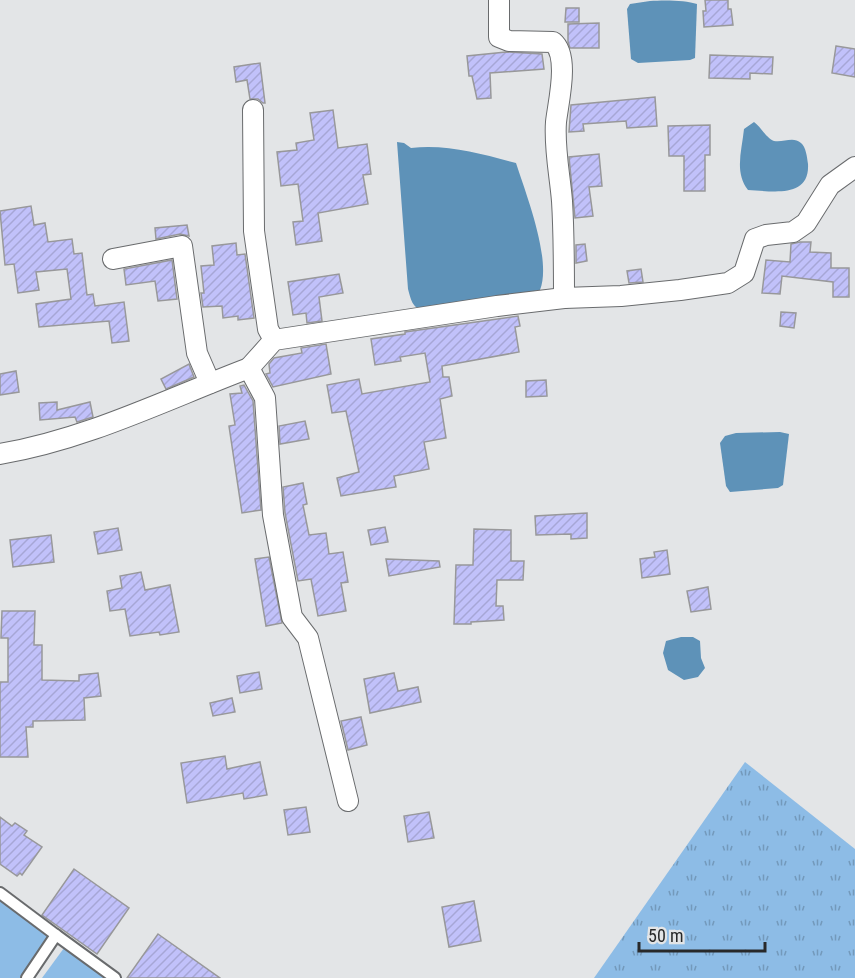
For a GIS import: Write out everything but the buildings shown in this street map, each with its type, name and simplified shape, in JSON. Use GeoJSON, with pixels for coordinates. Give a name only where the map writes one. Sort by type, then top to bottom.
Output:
{"type":"FeatureCollection","features":[{"type":"Feature","properties":{"kind":"street"},"geometry":{"type":"LineString","coordinates":[[499,0],[500,37],[509,41],[553,42],[558,46],[560,53],[563,68],[556,126],[563,218],[564,298]]}},
{"type":"Feature","properties":{"kind":"street"},"geometry":{"type":"LineString","coordinates":[[253,110],[254,231],[267,329],[274,340]]}},
{"type":"Feature","properties":{"kind":"street"},"geometry":{"type":"LineString","coordinates":[[0,454],[35,448],[76,436],[249,368],[274,340],[497,306],[564,298],[621,296],[728,283],[744,273],[755,240],[766,235],[794,232],[806,223],[830,185],[855,167]]}},
{"type":"Feature","properties":{"kind":"street"},"geometry":{"type":"LineString","coordinates":[[112,259],[182,246],[197,352],[210,383]]}},
{"type":"Feature","properties":{"kind":"street"},"geometry":{"type":"LineString","coordinates":[[249,368],[265,398],[273,515],[292,617],[308,638],[348,801]]}},
{"type":"Feature","properties":{"kind":"lane"},"geometry":{"type":"LineString","coordinates":[[0,893],[115,978]]}},
{"type":"Feature","properties":{"kind":"lane"},"geometry":{"type":"LineString","coordinates":[[27,978],[57,935]]}},
{"type":"Feature","properties":{"kind":"green space"},"geometry":{"type":"Polygon","coordinates":[[[745,762],[855,849],[855,978],[594,978],[745,762]]]}},
{"type":"Feature","properties":{"kind":"green space"},"geometry":{"type":"Polygon","coordinates":[[[0,901],[49,937],[20,978],[0,978],[0,901]]]}},
{"type":"Feature","properties":{"kind":"green space"},"geometry":{"type":"Polygon","coordinates":[[[64,948],[104,978],[42,978],[64,948]]]}},
{"type":"Feature","properties":{"kind":"shaded area"},"geometry":{"type":"Polygon","coordinates":[[[668,0],[697,4],[695,58],[638,63],[631,59],[627,9],[630,4],[668,0]]]}},
{"type":"Feature","properties":{"kind":"shaded area"},"geometry":{"type":"Polygon","coordinates":[[[754,122],[774,141],[795,140],[803,145],[808,164],[807,175],[803,183],[788,190],[748,190],[741,176],[740,161],[744,129],[754,122]]]}},
{"type":"Feature","properties":{"kind":"shaded area"},"geometry":{"type":"Polygon","coordinates":[[[397,142],[404,143],[411,148],[438,147],[477,153],[516,163],[540,245],[543,277],[540,290],[423,311],[414,305],[408,289],[397,142]]]}},
{"type":"Feature","properties":{"kind":"shaded area"},"geometry":{"type":"Polygon","coordinates":[[[780,432],[789,434],[783,485],[778,488],[730,492],[726,486],[720,443],[725,436],[736,433],[780,432]]]}},
{"type":"Feature","properties":{"kind":"shaded area"},"geometry":{"type":"Polygon","coordinates":[[[693,637],[700,641],[701,658],[705,668],[698,677],[684,680],[668,670],[663,653],[666,641],[693,637]]]}}]}
